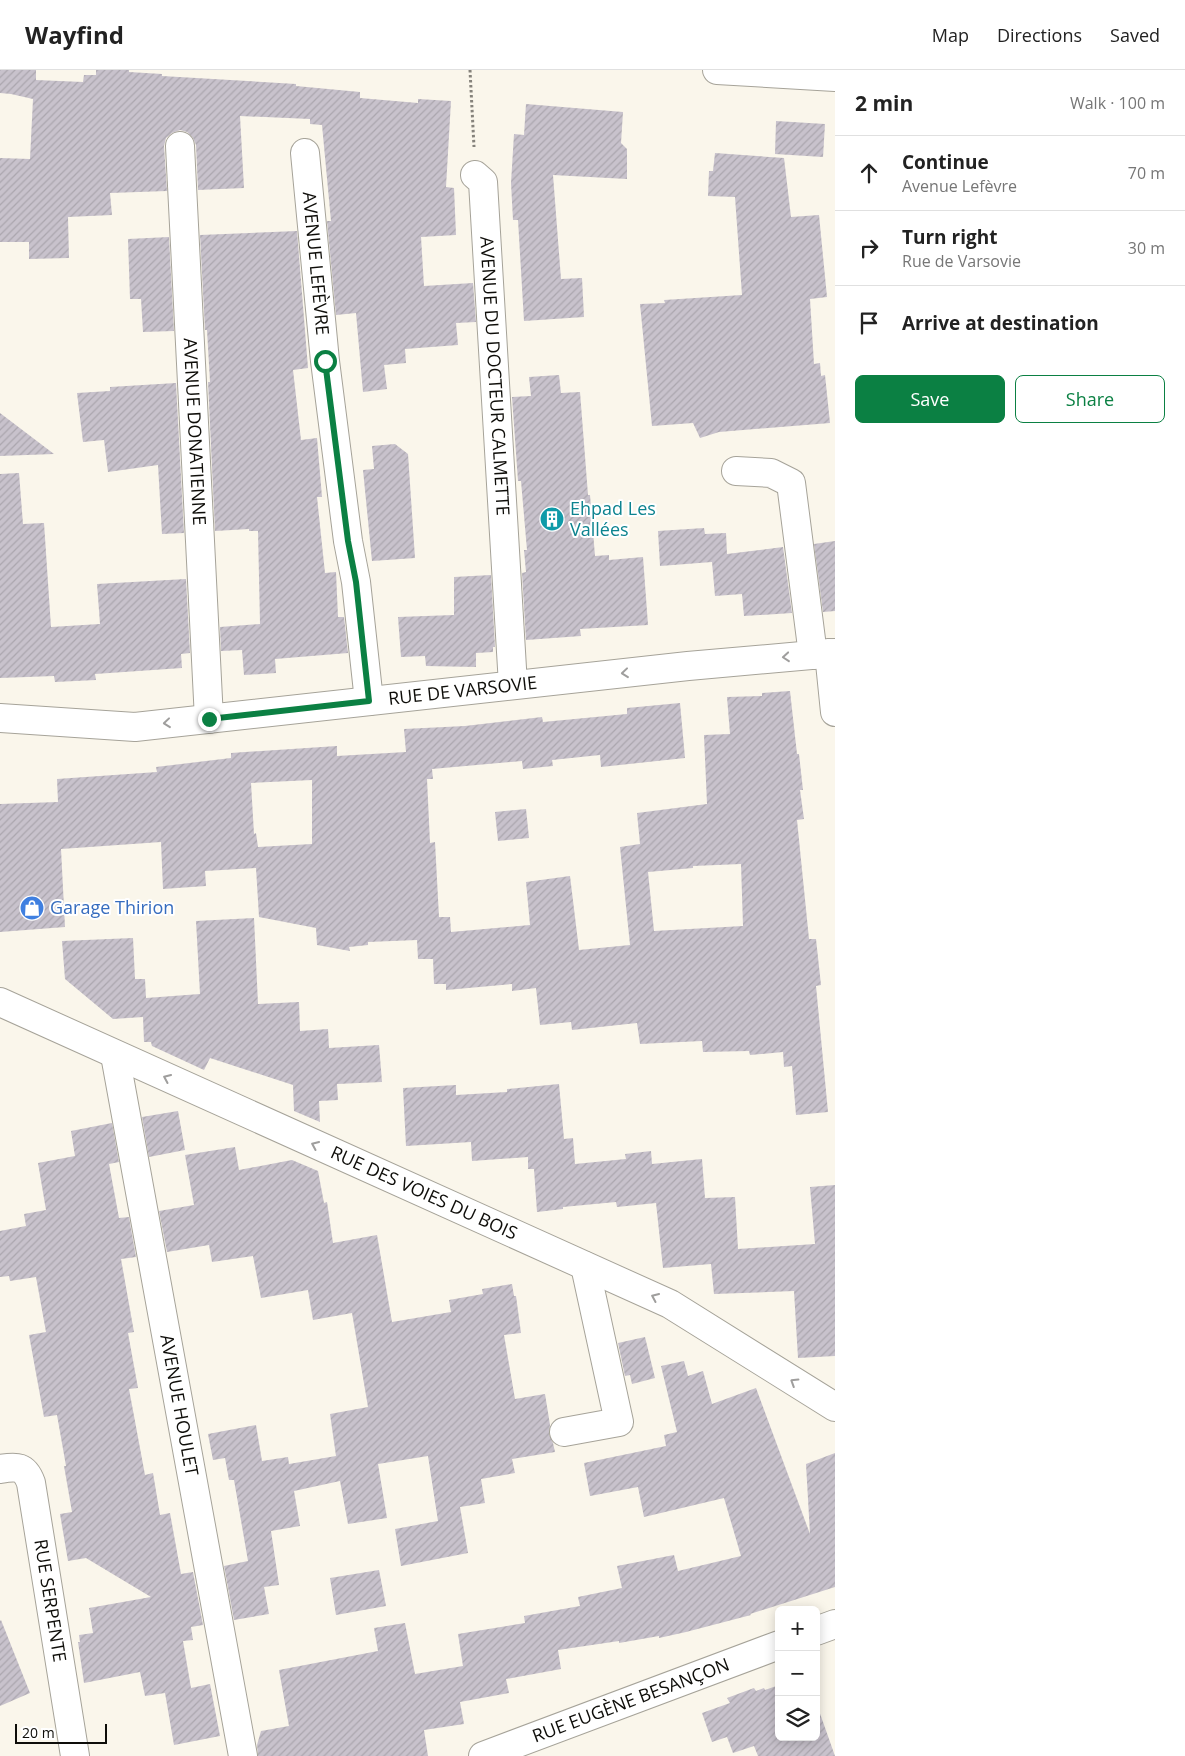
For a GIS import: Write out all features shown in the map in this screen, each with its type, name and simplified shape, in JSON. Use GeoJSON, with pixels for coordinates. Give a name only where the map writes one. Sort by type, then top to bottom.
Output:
{"type":"FeatureCollection","features":[{"type":"Feature","properties":{"kind":"street"},"geometry":{"type":"LineString","coordinates":[[717,70],[835,77]]}},
{"type":"Feature","properties":{"kind":"street","name":"AVENUE DONATIENNE"},"geometry":{"type":"LineString","coordinates":[[180,146],[209,719]]}},
{"type":"Feature","properties":{"kind":"street","name":"AVENUE LEFÈVRE"},"geometry":{"type":"LineString","coordinates":[[305,154],[325,361],[348,541],[356,582],[369,701]]}},
{"type":"Feature","properties":{"kind":"street","name":"AVENUE DU DOCTEUR CALMETTE"},"geometry":{"type":"LineString","coordinates":[[475,175],[483,182],[513,685]]}},
{"type":"Feature","properties":{"kind":"street"},"geometry":{"type":"LineString","coordinates":[[736,471],[772,473],[791,483],[826,654],[835,712]]}},
{"type":"Feature","properties":{"kind":"street","name":"RUE DE VARSOVIE"},"geometry":{"type":"LineString","coordinates":[[0,718],[136,727],[688,666],[826,654]]}},
{"type":"Feature","properties":{"kind":"street","name":"RUE DES VOIES DU BOIS"},"geometry":{"type":"LineString","coordinates":[[0,1002],[670,1304],[835,1408]]}},
{"type":"Feature","properties":{"kind":"street","name":"AVENUE HOULET"},"geometry":{"type":"LineString","coordinates":[[115,1055],[243,1756]]}},
{"type":"Feature","properties":{"kind":"street"},"geometry":{"type":"LineString","coordinates":[[564,1432],[619,1422],[585,1266]]}},
{"type":"Feature","properties":{"kind":"street","name":"RUE SERPENTE"},"geometry":{"type":"LineString","coordinates":[[0,1469],[22,1468],[32,1483],[75,1756]]}},
{"type":"Feature","properties":{"kind":"street"},"geometry":{"type":"LineString","coordinates":[[820,1630],[835,1624]]}},
{"type":"Feature","properties":{"kind":"street","name":"RUE EUGÈNE BESANÇON"},"geometry":{"type":"LineString","coordinates":[[483,1756],[775,1647]]}},
{"type":"Feature","properties":{"kind":"path"},"geometry":{"type":"LineString","coordinates":[[470,70],[475,175]]}},
{"type":"Feature","properties":{"kind":"building"},"geometry":{"type":"Polygon","coordinates":[[[0,70],[36,70],[36,80],[83,82],[84,75],[96,75],[96,70],[129,70],[129,72],[162,74],[162,76],[296,84],[296,86],[360,92],[360,98],[418,103],[418,99],[451,101],[446,187],[454,188],[456,235],[421,237],[424,286],[473,283],[476,322],[456,323],[458,345],[405,349],[406,363],[384,365],[387,389],[363,392],[356,313],[336,315],[327,221],[331,221],[322,125],[310,124],[310,119],[240,116],[244,188],[198,190],[196,145],[193,138],[187,132],[180,130],[172,133],[166,138],[164,146],[167,191],[110,193],[112,215],[68,217],[69,258],[29,259],[29,242],[0,242],[0,158],[30,159],[33,99],[0,93],[0,70]]]}},
{"type":"Feature","properties":{"kind":"building"},"geometry":{"type":"Polygon","coordinates":[[[526,104],[623,112],[621,143],[627,149],[627,179],[553,175],[561,279],[582,278],[584,317],[524,321],[518,220],[513,220],[511,183],[514,134],[524,135],[526,104]]]}},
{"type":"Feature","properties":{"kind":"building"},"geometry":{"type":"Polygon","coordinates":[[[776,121],[825,124],[823,157],[775,154],[776,121]]]}},
{"type":"Feature","properties":{"kind":"building"},"geometry":{"type":"Polygon","coordinates":[[[715,153],[784,158],[791,217],[819,215],[827,297],[810,299],[814,364],[820,363],[821,376],[825,375],[830,423],[719,432],[700,438],[693,423],[652,426],[640,304],[665,303],[664,300],[742,295],[735,197],[708,196],[709,171],[713,171],[715,153]]]}},
{"type":"Feature","properties":{"kind":"building"},"geometry":{"type":"Polygon","coordinates":[[[297,231],[308,368],[293,370],[301,440],[317,438],[322,497],[317,497],[325,573],[336,572],[338,617],[344,617],[348,653],[275,659],[276,673],[244,675],[242,650],[221,651],[220,627],[260,624],[258,531],[249,531],[249,529],[215,531],[208,382],[210,382],[200,235],[297,231]]]}},
{"type":"Feature","properties":{"kind":"building"},"geometry":{"type":"Polygon","coordinates":[[[169,237],[174,331],[143,332],[141,299],[130,299],[128,239],[169,237]]]}},
{"type":"Feature","properties":{"kind":"building","name":"Ehpad Les Vallées"},"geometry":{"type":"Polygon","coordinates":[[[559,375],[561,393],[580,392],[595,556],[609,555],[609,560],[643,557],[648,625],[580,629],[581,636],[526,640],[522,573],[526,572],[524,550],[527,550],[521,481],[518,481],[512,397],[531,396],[529,377],[559,375]]]}},
{"type":"Feature","properties":{"kind":"building"},"geometry":{"type":"Polygon","coordinates":[[[176,383],[184,533],[162,534],[158,465],[108,472],[104,440],[83,442],[77,393],[110,391],[110,387],[176,383]]]}},
{"type":"Feature","properties":{"kind":"building"},"geometry":{"type":"Polygon","coordinates":[[[0,413],[54,454],[0,456],[0,413]]]}},
{"type":"Feature","properties":{"kind":"building"},"geometry":{"type":"Polygon","coordinates":[[[395,444],[408,454],[415,558],[372,561],[363,470],[374,469],[372,446],[395,444]]]}},
{"type":"Feature","properties":{"kind":"building"},"geometry":{"type":"Polygon","coordinates":[[[19,473],[23,524],[44,523],[51,627],[100,624],[97,584],[186,579],[190,653],[181,654],[182,668],[95,674],[96,680],[55,682],[54,676],[0,678],[0,474],[19,473]]]}},
{"type":"Feature","properties":{"kind":"building"},"geometry":{"type":"Polygon","coordinates":[[[704,528],[705,534],[726,533],[727,554],[783,547],[792,613],[744,616],[742,594],[715,596],[712,562],[660,566],[658,531],[704,528]]]}},
{"type":"Feature","properties":{"kind":"building"},"geometry":{"type":"Polygon","coordinates":[[[835,541],[835,611],[823,612],[814,544],[835,541]]]}},
{"type":"Feature","properties":{"kind":"building"},"geometry":{"type":"Polygon","coordinates":[[[491,575],[495,647],[493,647],[493,652],[476,653],[476,667],[426,666],[425,656],[401,657],[398,617],[454,615],[454,577],[491,575]]]}},
{"type":"Feature","properties":{"kind":"building"},"geometry":{"type":"Polygon","coordinates":[[[790,691],[803,790],[800,790],[804,819],[797,820],[809,939],[816,939],[821,985],[816,986],[828,1112],[796,1115],[792,1066],[784,1067],[783,1052],[750,1055],[749,1051],[703,1052],[702,1041],[640,1044],[637,1023],[572,1030],[571,1022],[540,1025],[536,988],[512,991],[512,984],[446,990],[446,984],[434,984],[433,959],[418,959],[417,940],[368,942],[368,945],[349,947],[350,951],[317,945],[316,928],[259,917],[256,868],[205,871],[206,886],[163,889],[161,842],[61,849],[65,927],[0,932],[0,804],[58,802],[57,779],[157,772],[156,767],[231,758],[231,753],[337,746],[337,756],[406,752],[404,729],[465,726],[542,717],[543,722],[627,714],[627,708],[680,703],[685,758],[601,767],[600,755],[552,760],[553,766],[523,769],[522,761],[432,769],[433,779],[427,779],[430,843],[435,842],[439,917],[450,917],[451,932],[530,925],[526,882],[570,876],[579,950],[630,945],[620,847],[640,844],[637,813],[707,804],[704,735],[730,734],[727,697],[762,696],[762,693],[790,691]],[[312,780],[251,783],[254,834],[256,833],[258,847],[312,844],[312,780]],[[741,864],[693,866],[693,868],[648,872],[654,931],[743,926],[741,864]]]}},
{"type":"Feature","properties":{"kind":"building"},"geometry":{"type":"Polygon","coordinates":[[[526,809],[529,838],[498,841],[495,812],[526,809]]]}},
{"type":"Feature","properties":{"kind":"building"},"geometry":{"type":"Polygon","coordinates":[[[254,918],[258,1004],[299,1002],[300,1031],[328,1029],[329,1048],[379,1045],[382,1082],[337,1084],[338,1100],[319,1101],[320,1122],[294,1111],[293,1085],[210,1058],[204,1070],[152,1046],[151,1042],[144,1042],[143,1017],[113,1019],[65,979],[62,941],[133,938],[135,979],[145,979],[146,998],[200,994],[196,921],[254,918]]]}},
{"type":"Feature","properties":{"kind":"building"},"geometry":{"type":"Polygon","coordinates":[[[559,1084],[564,1139],[573,1138],[575,1164],[626,1159],[625,1154],[651,1151],[652,1164],[702,1159],[705,1198],[735,1197],[738,1249],[815,1244],[810,1187],[835,1185],[835,1356],[798,1358],[794,1291],[714,1294],[711,1264],[663,1268],[656,1203],[617,1207],[616,1202],[563,1207],[563,1209],[537,1212],[534,1169],[528,1169],[528,1157],[472,1161],[471,1142],[406,1146],[403,1088],[456,1085],[456,1095],[507,1092],[507,1089],[559,1084]]]}},
{"type":"Feature","properties":{"kind":"building"},"geometry":{"type":"Polygon","coordinates":[[[178,1111],[185,1150],[149,1157],[142,1117],[178,1111]]]}},
{"type":"Feature","properties":{"kind":"building"},"geometry":{"type":"Polygon","coordinates":[[[112,1123],[119,1162],[109,1164],[119,1218],[129,1217],[136,1257],[121,1259],[134,1332],[128,1333],[138,1388],[129,1389],[145,1475],[153,1473],[160,1515],[170,1513],[181,1574],[193,1572],[203,1625],[191,1627],[193,1640],[183,1641],[191,1688],[210,1684],[220,1736],[174,1745],[165,1693],[145,1696],[140,1672],[84,1683],[78,1642],[80,1642],[79,1635],[93,1633],[89,1608],[151,1597],[86,1558],[68,1561],[60,1514],[72,1512],[64,1466],[66,1466],[57,1415],[44,1417],[29,1335],[46,1332],[36,1277],[10,1281],[9,1276],[0,1277],[0,1231],[26,1226],[24,1214],[46,1210],[38,1163],[75,1156],[71,1131],[112,1123]]]}},
{"type":"Feature","properties":{"kind":"building"},"geometry":{"type":"Polygon","coordinates":[[[235,1147],[239,1170],[292,1160],[318,1171],[324,1203],[327,1202],[333,1243],[377,1235],[392,1322],[451,1312],[449,1300],[483,1294],[482,1289],[512,1284],[514,1296],[516,1296],[521,1333],[504,1335],[515,1399],[545,1394],[550,1425],[549,1434],[555,1452],[512,1459],[515,1473],[481,1479],[485,1503],[460,1507],[468,1553],[401,1566],[395,1529],[438,1521],[428,1456],[378,1464],[387,1518],[348,1524],[340,1481],[294,1491],[300,1526],[271,1531],[279,1585],[264,1587],[269,1614],[234,1620],[224,1566],[248,1561],[234,1480],[229,1480],[225,1458],[213,1460],[208,1434],[256,1425],[262,1461],[288,1457],[289,1464],[336,1456],[330,1414],[368,1407],[352,1313],[313,1320],[308,1290],[261,1298],[253,1256],[212,1262],[209,1245],[167,1252],[159,1211],[194,1205],[185,1155],[235,1147]]]}},
{"type":"Feature","properties":{"kind":"building"},"geometry":{"type":"Polygon","coordinates":[[[645,1337],[655,1378],[632,1384],[630,1375],[625,1376],[618,1343],[645,1337]]]}},
{"type":"Feature","properties":{"kind":"building"},"geometry":{"type":"Polygon","coordinates":[[[684,1361],[688,1376],[703,1371],[712,1404],[756,1388],[810,1534],[806,1464],[835,1453],[835,1587],[751,1615],[686,1632],[659,1638],[659,1636],[558,1650],[561,1669],[506,1679],[509,1693],[460,1702],[464,1724],[424,1730],[428,1756],[258,1756],[257,1745],[261,1731],[289,1726],[279,1670],[378,1651],[374,1628],[405,1623],[415,1674],[463,1666],[458,1634],[525,1623],[524,1616],[580,1606],[578,1597],[622,1588],[617,1566],[674,1555],[678,1571],[741,1556],[724,1498],[644,1517],[638,1487],[590,1496],[584,1463],[666,1446],[664,1435],[677,1432],[661,1366],[684,1361]]]}},
{"type":"Feature","properties":{"kind":"building"},"geometry":{"type":"Polygon","coordinates":[[[379,1570],[386,1606],[336,1615],[330,1578],[379,1570]]]}},
{"type":"Feature","properties":{"kind":"building"},"geometry":{"type":"Polygon","coordinates":[[[0,1621],[30,1693],[0,1706],[0,1621]]]}},
{"type":"Feature","properties":{"kind":"building"},"geometry":{"type":"Polygon","coordinates":[[[775,1686],[775,1741],[820,1741],[820,1714],[835,1756],[758,1756],[754,1746],[733,1753],[727,1737],[712,1742],[702,1713],[730,1703],[727,1698],[754,1688],[756,1691],[764,1688],[765,1690],[775,1686]]]}},
{"type":"Feature","properties":{"kind":"place","name":"Ehpad Les Vallées"},"geometry":{"type":"Point","coordinates":[552,519]}},
{"type":"Feature","properties":{"kind":"place","name":"Garage Thirion"},"geometry":{"type":"Point","coordinates":[32,908]}},
{"type":"Feature","properties":{"kind":"route"},"geometry":{"type":"LineString","coordinates":[[209,719],[369,701],[356,582],[348,541],[325,361]]}}]}
